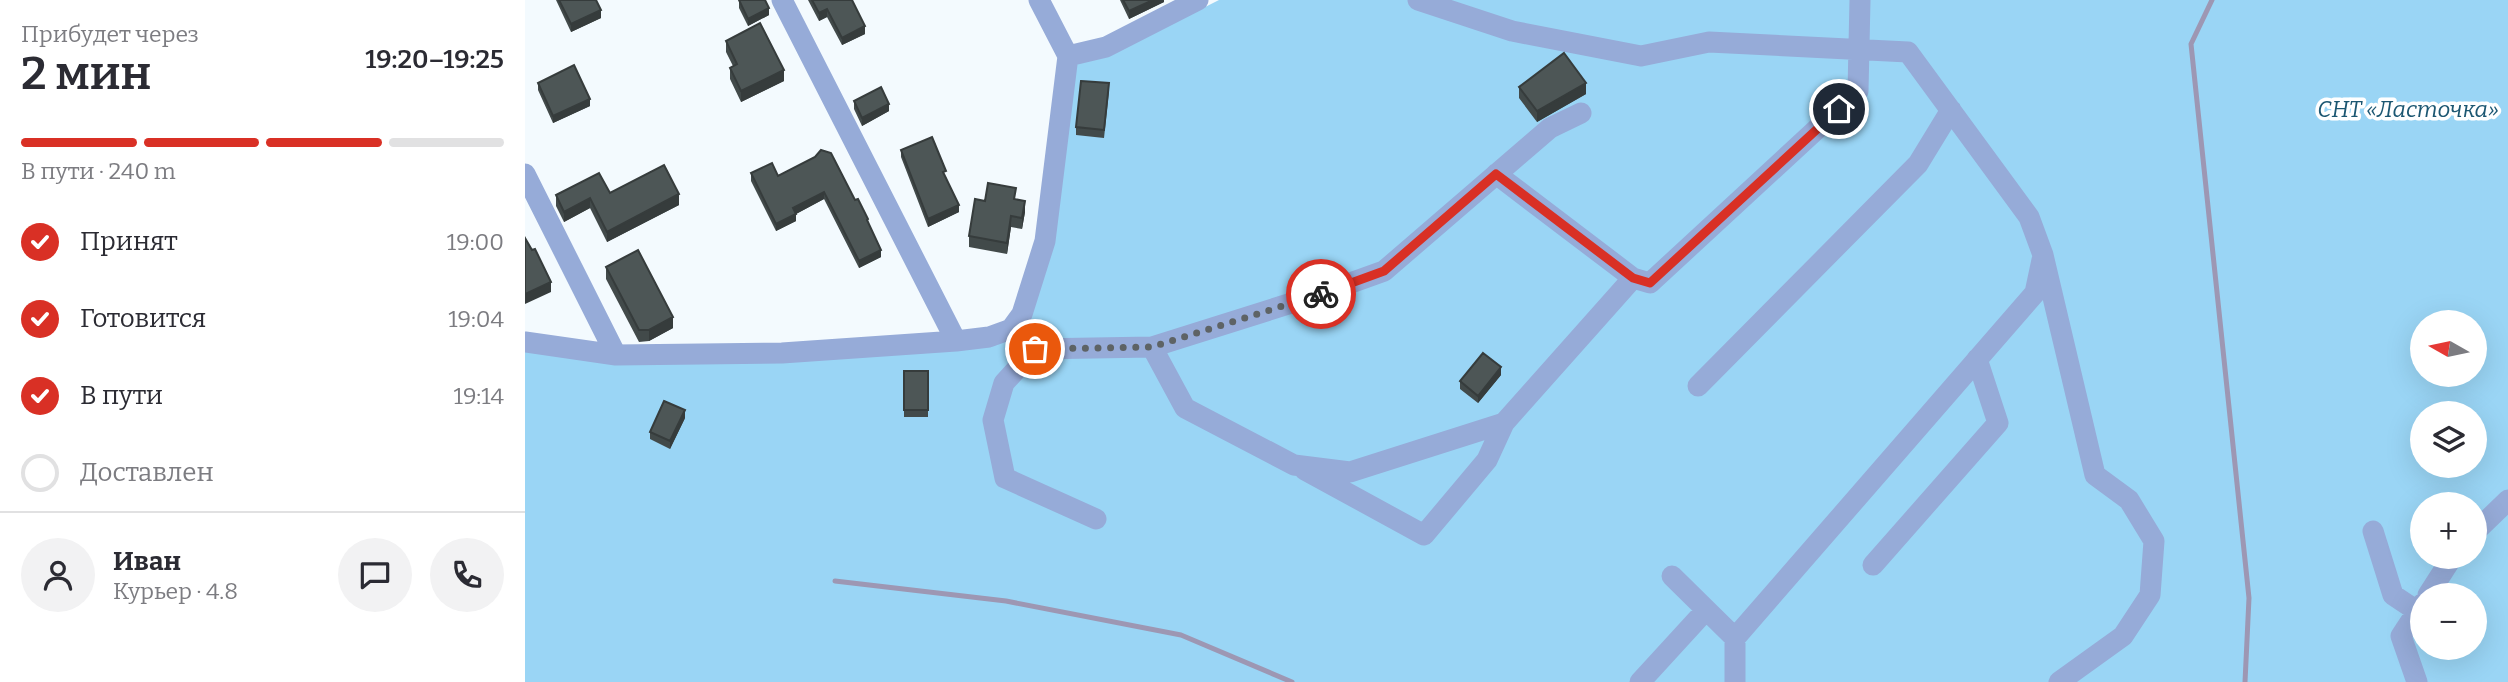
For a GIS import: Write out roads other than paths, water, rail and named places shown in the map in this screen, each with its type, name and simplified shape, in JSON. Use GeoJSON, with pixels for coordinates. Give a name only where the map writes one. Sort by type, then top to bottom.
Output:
{"type":"FeatureCollection","features":[{"type":"Feature","properties":{"kind":"street"},"geometry":{"type":"LineString","coordinates":[[782,0],[956,341]]}},
{"type":"Feature","properties":{"kind":"street"},"geometry":{"type":"LineString","coordinates":[[525,342],[616,355],[782,353],[956,341],[989,337],[1011,329],[1022,314],[1045,241],[1068,56],[1039,0]]}},
{"type":"Feature","properties":{"kind":"street"},"geometry":{"type":"LineString","coordinates":[[1068,56],[1107,47],[1198,0]]}},
{"type":"Feature","properties":{"kind":"street"},"geometry":{"type":"LineString","coordinates":[[1418,0],[1512,31],[1641,56],[1709,42],[1908,52],[2029,217],[2043,255],[2095,475],[2129,500],[2154,541],[2150,595],[2123,636],[2059,682]]}},
{"type":"Feature","properties":{"kind":"street"},"geometry":{"type":"LineString","coordinates":[[1496,174],[1633,278],[1650,283],[1857,91],[1860,0]]}},
{"type":"Feature","properties":{"kind":"street"},"geometry":{"type":"LineString","coordinates":[[1698,386],[1918,164],[1951,110]]}},
{"type":"Feature","properties":{"kind":"street"},"geometry":{"type":"LineString","coordinates":[[1096,519],[1005,478],[993,420],[1004,383],[1035,349],[1152,347],[1384,271],[1550,128],[1581,113]]}},
{"type":"Feature","properties":{"kind":"street"},"geometry":{"type":"LineString","coordinates":[[525,174],[616,355]]}},
{"type":"Feature","properties":{"kind":"street"},"geometry":{"type":"LineString","coordinates":[[1735,682],[1735,638],[2035,293],[2043,255]]}},
{"type":"Feature","properties":{"kind":"street"},"geometry":{"type":"LineString","coordinates":[[1152,347],[1185,408],[1424,535],[1487,460],[1504,423],[1633,278]]}},
{"type":"Feature","properties":{"kind":"street"},"geometry":{"type":"LineString","coordinates":[[1016,323],[1035,349]]}},
{"type":"Feature","properties":{"kind":"street"},"geometry":{"type":"LineString","coordinates":[[1873,565],[1998,423],[1977,359]]}},
{"type":"Feature","properties":{"kind":"street"},"geometry":{"type":"LineString","coordinates":[[1294,465],[1350,472],[1504,423]]}},
{"type":"Feature","properties":{"kind":"street"},"geometry":{"type":"LineString","coordinates":[[2487,520],[2508,500]]}},
{"type":"Feature","properties":{"kind":"street"},"geometry":{"type":"LineString","coordinates":[[2373,531],[2393,595],[2401,636],[2417,682]]}},
{"type":"Feature","properties":{"kind":"street"},"geometry":{"type":"LineString","coordinates":[[1672,576],[1735,638]]}},
{"type":"Feature","properties":{"kind":"street"},"geometry":{"type":"LineString","coordinates":[[2393,595],[2410,600]]}},
{"type":"Feature","properties":{"kind":"street"},"geometry":{"type":"LineString","coordinates":[[1640,682],[1706,610]]}},
{"type":"Feature","properties":{"kind":"street"},"geometry":{"type":"LineString","coordinates":[[2401,636],[2410,622]]}},
{"type":"Feature","properties":{"kind":"waterway"},"geometry":{"type":"LineString","coordinates":[[2212,0],[2191,44],[2249,598],[2245,682]]}},
{"type":"Feature","properties":{"kind":"waterway"},"geometry":{"type":"LineString","coordinates":[[835,581],[1006,601],[1181,635],[1292,682]]}},
{"type":"Feature","properties":{"kind":"park label","name":"СНТ «Ласточка»"},"geometry":{"type":"Point","coordinates":[2408,109]}}]}
